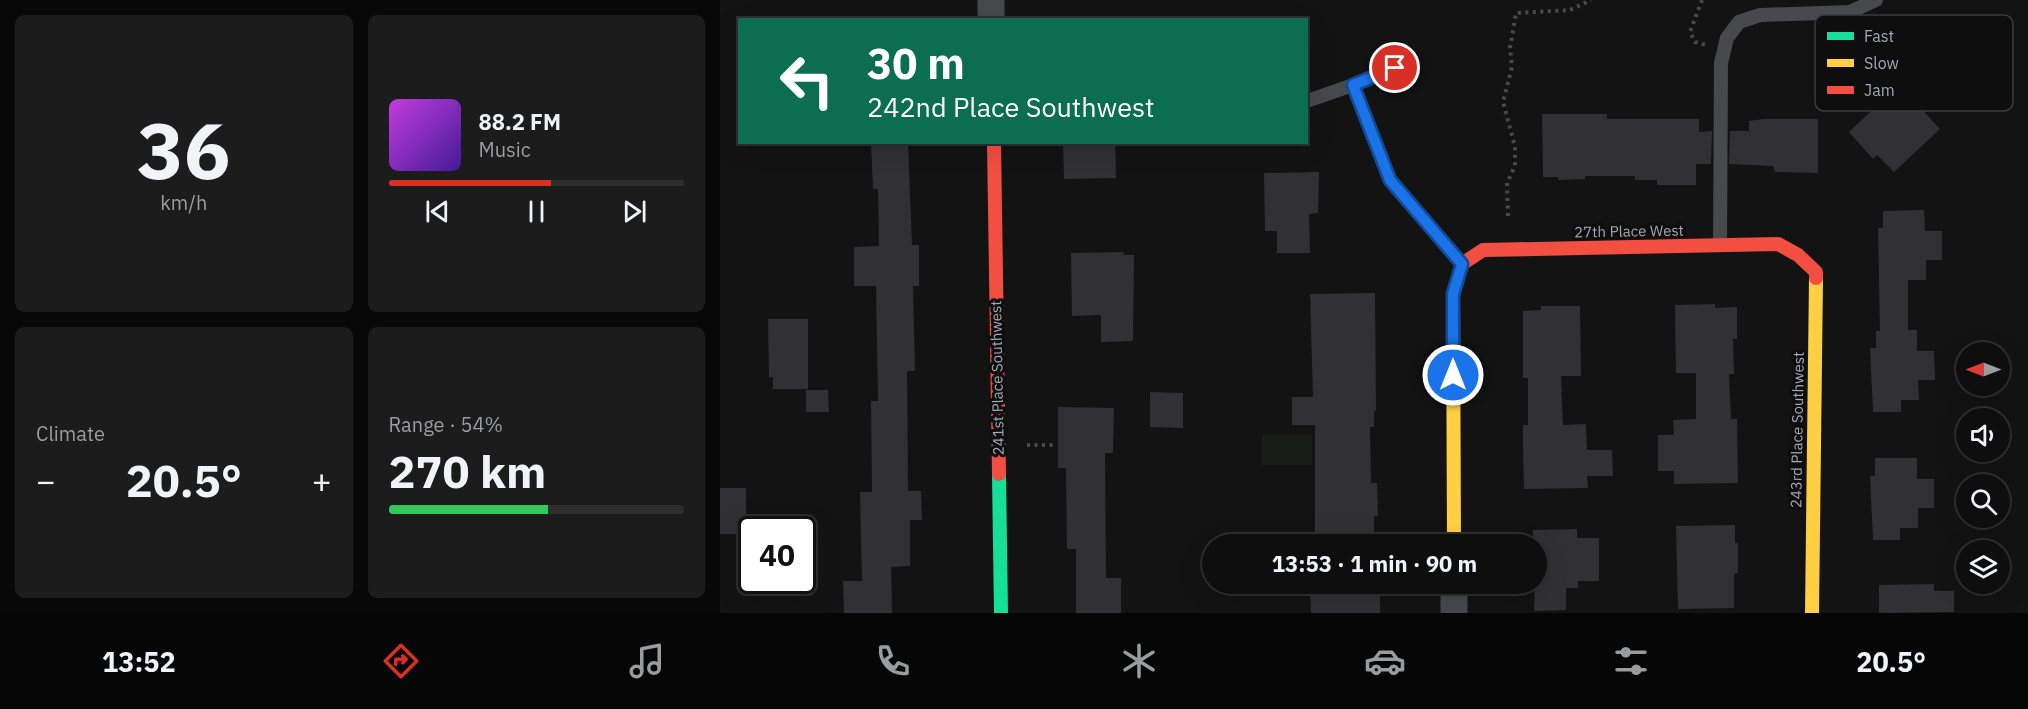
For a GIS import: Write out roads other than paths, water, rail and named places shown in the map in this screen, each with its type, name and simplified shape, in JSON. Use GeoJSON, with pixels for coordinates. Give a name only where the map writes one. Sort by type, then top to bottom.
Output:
{"type":"FeatureCollection","features":[{"type":"Feature","properties":{"kind":"street"},"geometry":{"type":"LineString","coordinates":[[991,0],[991,18]]}},
{"type":"Feature","properties":{"kind":"street"},"geometry":{"type":"LineString","coordinates":[[1395,68],[1353,85],[1390,180],[1462,264],[1453,294],[1454,534]]}},
{"type":"Feature","properties":{"kind":"street","name":"241st Place Southwest"},"geometry":{"type":"LineString","coordinates":[[994,144],[1001,613]]}},
{"type":"Feature","properties":{"kind":"street","name":"27th Place West"},"geometry":{"type":"LineString","coordinates":[[1462,264],[1483,250],[1778,244],[1798,255]]}},
{"type":"Feature","properties":{"kind":"street","name":"243rd Place Southwest"},"geometry":{"type":"LineString","coordinates":[[1798,255],[1816,272],[1812,613]]}},
{"type":"Feature","properties":{"kind":"street"},"geometry":{"type":"LineString","coordinates":[[1454,594],[1454,613]]}},
{"type":"Feature","properties":{"kind":"lane"},"geometry":{"type":"LineString","coordinates":[[1720,245],[1721,63],[1727,38],[1739,22],[1760,15],[1850,12],[1876,0]]}},
{"type":"Feature","properties":{"kind":"lane"},"geometry":{"type":"LineString","coordinates":[[1308,101],[1353,85]]}}]}
